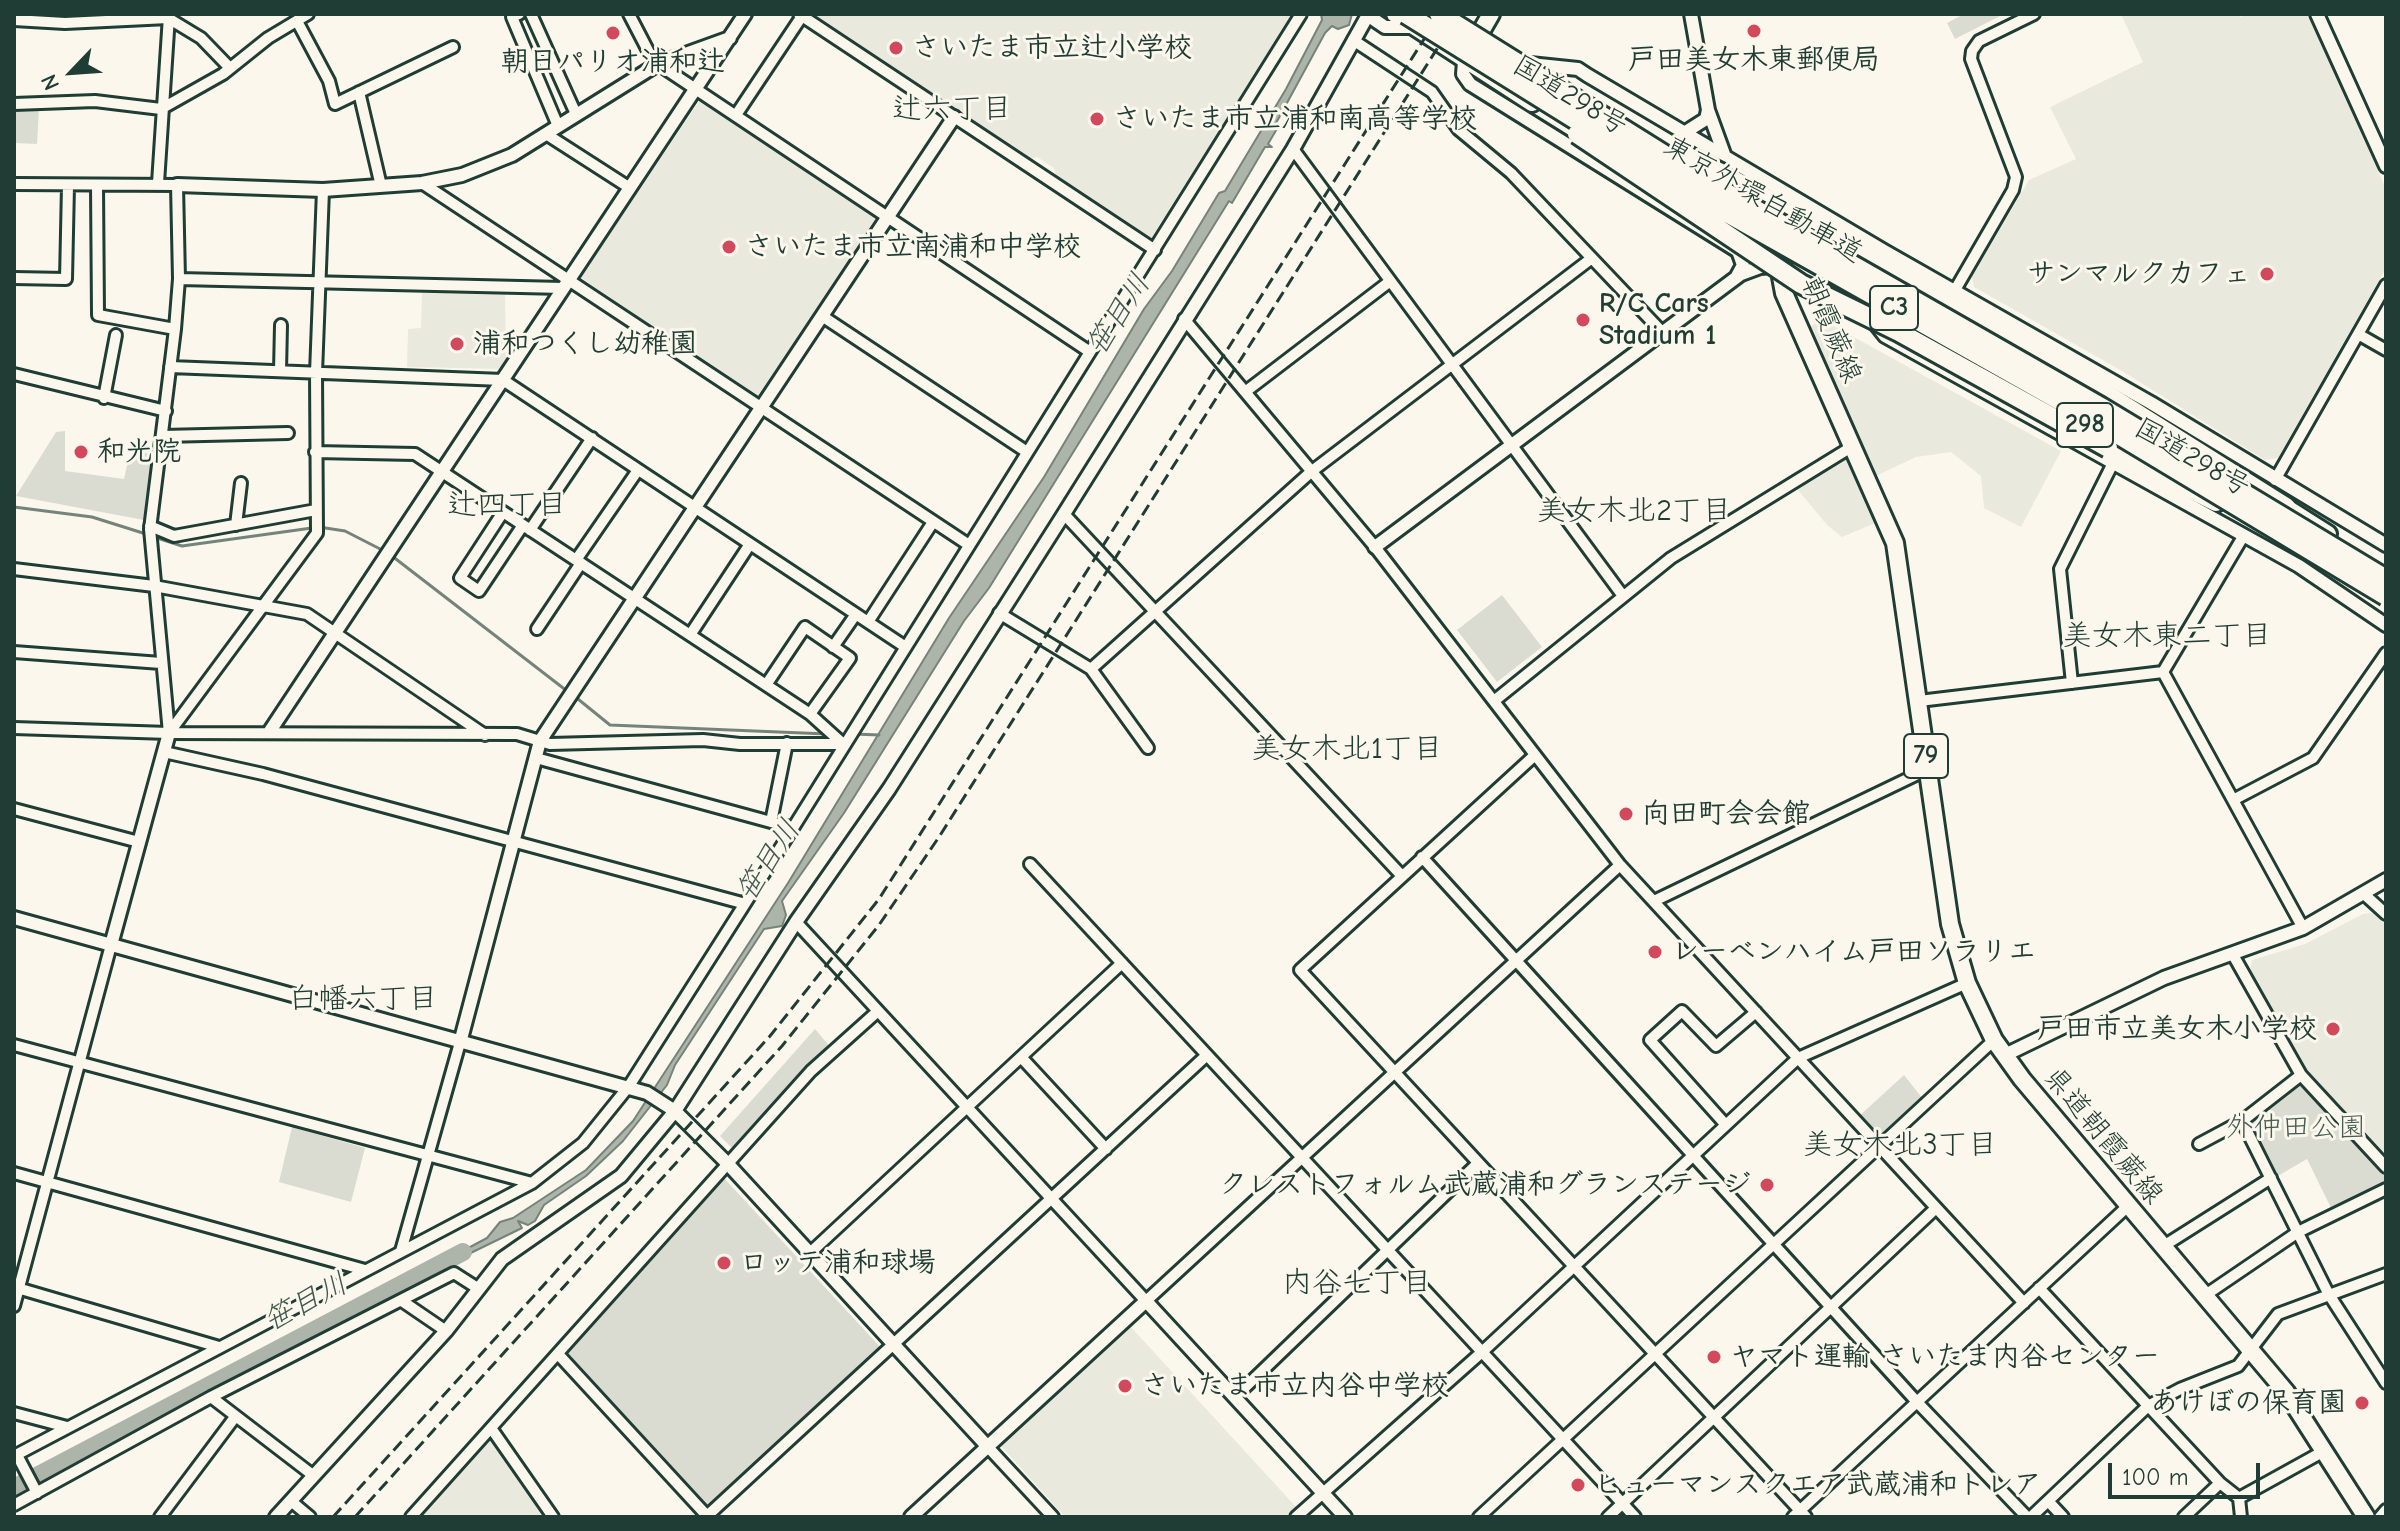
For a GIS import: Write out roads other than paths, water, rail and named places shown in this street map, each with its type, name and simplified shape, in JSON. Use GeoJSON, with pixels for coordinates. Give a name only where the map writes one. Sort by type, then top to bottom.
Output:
{"type":"FeatureCollection","features":[{"type":"Feature","properties":{"kind":"highway","name":"東京外環自動車道"},"geometry":{"type":"LineString","coordinates":[[1439,14],[1549,85],[1898,293],[2385,573]]}},
{"type":"Feature","properties":{"kind":"highway","name":"東京外環自動車道"},"geometry":{"type":"LineString","coordinates":[[1410,21],[1711,204],[2107,428],[2386,596]]}},
{"type":"Feature","properties":{"kind":"highway"},"geometry":{"type":"LineString","coordinates":[[1452,44],[1604,153],[1801,284],[1899,332],[2110,455],[2216,502]]}},
{"type":"Feature","properties":{"kind":"highway"},"geometry":{"type":"LineString","coordinates":[[1549,85],[1725,175],[2043,354],[2286,507]]}},
{"type":"Feature","properties":{"kind":"main road","name":"国道298号"},"geometry":{"type":"LineString","coordinates":[[1395,14],[1410,21],[1464,62],[1727,222],[1780,259],[1851,293],[2216,502],[2386,604]]}},
{"type":"Feature","properties":{"kind":"main road","name":"国道298号"},"geometry":{"type":"LineString","coordinates":[[1451,14],[1788,222],[2105,400],[2286,507],[2385,573]]}},
{"type":"Feature","properties":{"kind":"main road"},"geometry":{"type":"LineString","coordinates":[[1464,62],[1491,14]]}},
{"type":"Feature","properties":{"kind":"main road","name":"朝霞蕨線"},"geometry":{"type":"LineString","coordinates":[[1788,222],[1780,259],[1788,304],[1855,450]]}},
{"type":"Feature","properties":{"kind":"main road","name":"県道朝霞蕨線"},"geometry":{"type":"LineString","coordinates":[[1855,450],[1895,543],[1950,924],[1967,983],[1994,1040],[2162,1247],[2286,1392],[2366,1517]]}},
{"type":"Feature","properties":{"kind":"street"},"geometry":{"type":"LineString","coordinates":[[14,104],[95,101],[161,109],[230,68],[308,14]]}},
{"type":"Feature","properties":{"kind":"street"},"geometry":{"type":"LineString","coordinates":[[519,14],[512,17],[558,126]]}},
{"type":"Feature","properties":{"kind":"street"},"geometry":{"type":"LineString","coordinates":[[531,14],[576,114]]}},
{"type":"Feature","properties":{"kind":"street"},"geometry":{"type":"LineString","coordinates":[[629,14],[657,65],[1090,352]]}},
{"type":"Feature","properties":{"kind":"street"},"geometry":{"type":"LineString","coordinates":[[270,731],[745,14]]}},
{"type":"Feature","properties":{"kind":"street"},"geometry":{"type":"LineString","coordinates":[[36,1490],[17,1458],[67,1427],[532,1183],[583,1143],[633,1087],[742,903],[793,828],[1301,14]]}},
{"type":"Feature","properties":{"kind":"street"},"geometry":{"type":"LineString","coordinates":[[1691,14],[1708,110],[1719,148],[1728,159]]}},
{"type":"Feature","properties":{"kind":"street"},"geometry":{"type":"LineString","coordinates":[[1955,290],[2013,190],[2016,177],[1971,59],[1972,51],[1979,41],[2034,14]]}},
{"type":"Feature","properties":{"kind":"street"},"geometry":{"type":"LineString","coordinates":[[2317,14],[2386,166]]}},
{"type":"Feature","properties":{"kind":"street"},"geometry":{"type":"LineString","coordinates":[[14,20],[168,15],[201,38],[230,68]]}},
{"type":"Feature","properties":{"kind":"street"},"geometry":{"type":"LineString","coordinates":[[158,183],[168,15]]}},
{"type":"Feature","properties":{"kind":"street"},"geometry":{"type":"LineString","coordinates":[[736,115],[801,15],[1155,250]]}},
{"type":"Feature","properties":{"kind":"street"},"geometry":{"type":"LineString","coordinates":[[276,1517],[446,1331],[514,1249],[577,1209],[621,1176],[672,1109],[889,789],[1064,514],[1293,149],[1367,15],[1385,27],[1410,21]]}},
{"type":"Feature","properties":{"kind":"street"},"geometry":{"type":"LineString","coordinates":[[297,21],[329,81],[335,104],[453,47]]}},
{"type":"Feature","properties":{"kind":"street"},"geometry":{"type":"LineString","coordinates":[[14,184],[97,186],[158,183],[323,190],[422,183],[484,167],[546,134],[657,65],[730,38]]}},
{"type":"Feature","properties":{"kind":"street"},"geometry":{"type":"LineString","coordinates":[[1353,40],[1432,92],[1458,129],[1511,173],[1663,333]]}},
{"type":"Feature","properties":{"kind":"street"},"geometry":{"type":"LineString","coordinates":[[1375,547],[1663,333],[1741,271],[1742,257],[1738,251],[1470,84],[1463,74],[1464,62]]}},
{"type":"Feature","properties":{"kind":"street"},"geometry":{"type":"LineString","coordinates":[[1530,64],[1578,69],[2151,403],[2386,545]]}},
{"type":"Feature","properties":{"kind":"street"},"geometry":{"type":"LineString","coordinates":[[359,92],[381,186]]}},
{"type":"Feature","properties":{"kind":"street"},"geometry":{"type":"LineString","coordinates":[[1684,133],[1706,119],[1708,110]]}},
{"type":"Feature","properties":{"kind":"street"},"geometry":{"type":"LineString","coordinates":[[401,1251],[540,741],[954,117]]}},
{"type":"Feature","properties":{"kind":"street"},"geometry":{"type":"LineString","coordinates":[[546,134],[630,188]]}},
{"type":"Feature","properties":{"kind":"street"},"geometry":{"type":"LineString","coordinates":[[1293,149],[1623,596]]}},
{"type":"Feature","properties":{"kind":"street"},"geometry":{"type":"LineString","coordinates":[[422,183],[566,284],[969,545]]}},
{"type":"Feature","properties":{"kind":"street"},"geometry":{"type":"LineString","coordinates":[[14,1306],[16,1288],[169,733],[150,526],[166,411],[179,279],[177,185]]}},
{"type":"Feature","properties":{"kind":"street"},"geometry":{"type":"LineString","coordinates":[[14,278],[66,279],[68,186]]}},
{"type":"Feature","properties":{"kind":"street"},"geometry":{"type":"LineString","coordinates":[[97,186],[98,315],[175,329]]}},
{"type":"Feature","properties":{"kind":"street"},"geometry":{"type":"LineString","coordinates":[[169,733],[317,533],[316,373],[323,190]]}},
{"type":"Feature","properties":{"kind":"street"},"geometry":{"type":"LineString","coordinates":[[1696,226],[1727,222]]}},
{"type":"Feature","properties":{"kind":"street"},"geometry":{"type":"LineString","coordinates":[[1091,669],[1312,471],[1592,258]]}},
{"type":"Feature","properties":{"kind":"street"},"geometry":{"type":"LineString","coordinates":[[1729,283],[1780,259]]}},
{"type":"Feature","properties":{"kind":"street"},"geometry":{"type":"LineString","coordinates":[[179,279],[321,284],[566,284]]}},
{"type":"Feature","properties":{"kind":"street"},"geometry":{"type":"LineString","coordinates":[[1245,392],[1389,282]]}},
{"type":"Feature","properties":{"kind":"street"},"geometry":{"type":"LineString","coordinates":[[2275,480],[2386,285]]}},
{"type":"Feature","properties":{"kind":"street"},"geometry":{"type":"LineString","coordinates":[[1851,293],[1885,336],[2110,455],[2299,566],[2386,625]]}},
{"type":"Feature","properties":{"kind":"street"},"geometry":{"type":"LineString","coordinates":[[822,316],[1027,452]]}},
{"type":"Feature","properties":{"kind":"street"},"geometry":{"type":"LineString","coordinates":[[1184,319],[1375,547],[1620,865],[2024,1303]]}},
{"type":"Feature","properties":{"kind":"street"},"geometry":{"type":"LineString","coordinates":[[280,371],[281,325]]}},
{"type":"Feature","properties":{"kind":"street"},"geometry":{"type":"LineString","coordinates":[[2358,334],[2386,350]]}},
{"type":"Feature","properties":{"kind":"street"},"geometry":{"type":"LineString","coordinates":[[104,398],[116,335]]}},
{"type":"Feature","properties":{"kind":"street"},"geometry":{"type":"LineString","coordinates":[[170,367],[503,380],[904,646]]}},
{"type":"Feature","properties":{"kind":"street"},"geometry":{"type":"LineString","coordinates":[[14,374],[166,411]]}},
{"type":"Feature","properties":{"kind":"street"},"geometry":{"type":"LineString","coordinates":[[163,436],[288,433]]}},
{"type":"Feature","properties":{"kind":"street"},"geometry":{"type":"LineString","coordinates":[[503,512],[460,578],[479,591],[592,438]]}},
{"type":"Feature","properties":{"kind":"street"},"geometry":{"type":"LineString","coordinates":[[1494,701],[1671,558],[1855,450]]}},
{"type":"Feature","properties":{"kind":"street"},"geometry":{"type":"LineString","coordinates":[[315,452],[415,454],[810,714],[843,744]]}},
{"type":"Feature","properties":{"kind":"street"},"geometry":{"type":"LineString","coordinates":[[2072,683],[2060,569],[2110,455]]}},
{"type":"Feature","properties":{"kind":"street"},"geometry":{"type":"LineString","coordinates":[[537,629],[638,470]]}},
{"type":"Feature","properties":{"kind":"street"},"geometry":{"type":"LineString","coordinates":[[236,525],[241,483]]}},
{"type":"Feature","properties":{"kind":"street"},"geometry":{"type":"LineString","coordinates":[[150,526],[174,536],[316,510]]}},
{"type":"Feature","properties":{"kind":"street"},"geometry":{"type":"LineString","coordinates":[[1064,514],[1402,876]]}},
{"type":"Feature","properties":{"kind":"street"},"geometry":{"type":"LineString","coordinates":[[868,622],[933,522]]}},
{"type":"Feature","properties":{"kind":"street"},"geometry":{"type":"LineString","coordinates":[[2163,672],[2244,535]]}},
{"type":"Feature","properties":{"kind":"street"},"geometry":{"type":"LineString","coordinates":[[690,635],[750,544]]}},
{"type":"Feature","properties":{"kind":"street"},"geometry":{"type":"LineString","coordinates":[[14,569],[154,586],[307,614],[485,735]]}},
{"type":"Feature","properties":{"kind":"street"},"geometry":{"type":"LineString","coordinates":[[999,613],[1091,669],[1148,748]]}},
{"type":"Feature","properties":{"kind":"street"},"geometry":{"type":"LineString","coordinates":[[833,647],[856,614]]}},
{"type":"Feature","properties":{"kind":"street"},"geometry":{"type":"LineString","coordinates":[[766,685],[805,627],[850,658],[810,714]]}},
{"type":"Feature","properties":{"kind":"street"},"geometry":{"type":"LineString","coordinates":[[14,652],[161,663]]}},
{"type":"Feature","properties":{"kind":"street"},"geometry":{"type":"LineString","coordinates":[[2233,800],[2313,758],[2386,653]]}},
{"type":"Feature","properties":{"kind":"street"},"geometry":{"type":"LineString","coordinates":[[1919,701],[2163,672]]}},
{"type":"Feature","properties":{"kind":"street"},"geometry":{"type":"LineString","coordinates":[[2163,672],[2303,928]]}},
{"type":"Feature","properties":{"kind":"street"},"geometry":{"type":"LineString","coordinates":[[14,728],[169,733],[517,734],[540,741],[594,745],[703,740],[740,744],[843,744]]}},
{"type":"Feature","properties":{"kind":"street"},"geometry":{"type":"LineString","coordinates":[[771,822],[787,743]]}},
{"type":"Feature","properties":{"kind":"street"},"geometry":{"type":"LineString","coordinates":[[164,752],[263,774],[742,903]]}},
{"type":"Feature","properties":{"kind":"street"},"geometry":{"type":"LineString","coordinates":[[1535,755],[1300,970],[1393,1074],[1714,1417],[1799,1515],[2128,1206]]}},
{"type":"Feature","properties":{"kind":"street"},"geometry":{"type":"LineString","coordinates":[[536,758],[793,828]]}},
{"type":"Feature","properties":{"kind":"street"},"geometry":{"type":"LineString","coordinates":[[1654,901],[1928,769]]}},
{"type":"Feature","properties":{"kind":"street"},"geometry":{"type":"LineString","coordinates":[[14,809],[139,842]]}},
{"type":"Feature","properties":{"kind":"street"},"geometry":{"type":"LineString","coordinates":[[1422,857],[1514,962],[1917,1402],[2029,1517],[2148,1406],[2180,1389],[2238,1366],[2252,1352],[2278,1314],[2386,1274]]}},
{"type":"Feature","properties":{"kind":"street"},"geometry":{"type":"LineString","coordinates":[[1030,864],[1635,1517]]}},
{"type":"Feature","properties":{"kind":"street"},"geometry":{"type":"LineString","coordinates":[[911,1517],[1620,865]]}},
{"type":"Feature","properties":{"kind":"street"},"geometry":{"type":"LineString","coordinates":[[2005,1055],[2164,978],[2303,928],[2381,883],[2386,872]]}},
{"type":"Feature","properties":{"kind":"street"},"geometry":{"type":"LineString","coordinates":[[2364,894],[2386,914]]}},
{"type":"Feature","properties":{"kind":"street"},"geometry":{"type":"LineString","coordinates":[[14,918],[633,1087],[672,1109],[728,1164],[1053,1517]]}},
{"type":"Feature","properties":{"kind":"street"},"geometry":{"type":"LineString","coordinates":[[796,922],[1345,1517]]}},
{"type":"Feature","properties":{"kind":"street"},"geometry":{"type":"LineString","coordinates":[[2232,953],[2301,1075],[2386,1167]]}},
{"type":"Feature","properties":{"kind":"street"},"geometry":{"type":"LineString","coordinates":[[810,1253],[1122,963]]}},
{"type":"Feature","properties":{"kind":"street"},"geometry":{"type":"LineString","coordinates":[[1296,1517],[1482,1352],[1691,1154],[1798,1058],[1967,983]]}},
{"type":"Feature","properties":{"kind":"street"},"geometry":{"type":"LineString","coordinates":[[411,1517],[811,1071],[878,1011]]}},
{"type":"Feature","properties":{"kind":"street"},"geometry":{"type":"LineString","coordinates":[[1725,1124],[1650,1040],[1682,1011],[1716,1046],[1756,1012]]}},
{"type":"Feature","properties":{"kind":"street"},"geometry":{"type":"LineString","coordinates":[[1479,1517],[1994,1040]]}},
{"type":"Feature","properties":{"kind":"street"},"geometry":{"type":"LineString","coordinates":[[14,1045],[532,1183]]}},
{"type":"Feature","properties":{"kind":"street"},"geometry":{"type":"LineString","coordinates":[[558,1354],[708,1516],[1207,1055]]}},
{"type":"Feature","properties":{"kind":"street"},"geometry":{"type":"LineString","coordinates":[[1021,1057],[1106,1149]]}},
{"type":"Feature","properties":{"kind":"street"},"geometry":{"type":"LineString","coordinates":[[2199,1144],[2242,1121],[2301,1075]]}},
{"type":"Feature","properties":{"kind":"street"},"geometry":{"type":"LineString","coordinates":[[2242,1121],[2328,1293],[2386,1383]]}},
{"type":"Feature","properties":{"kind":"street"},"geometry":{"type":"LineString","coordinates":[[1235,1397],[1478,1163]]}},
{"type":"Feature","properties":{"kind":"street"},"geometry":{"type":"LineString","coordinates":[[14,1173],[365,1270]]}},
{"type":"Feature","properties":{"kind":"street"},"geometry":{"type":"LineString","coordinates":[[2162,1247],[2271,1178]]}},
{"type":"Feature","properties":{"kind":"street"},"geometry":{"type":"LineString","coordinates":[[2204,1296],[2298,1232],[2386,1189]]}},
{"type":"Feature","properties":{"kind":"street"},"geometry":{"type":"LineString","coordinates":[[1608,1517],[1936,1208]]}},
{"type":"Feature","properties":{"kind":"street"},"geometry":{"type":"LineString","coordinates":[[14,1505],[36,1490],[211,1397],[454,1273],[479,1289]]}},
{"type":"Feature","properties":{"kind":"street"},"geometry":{"type":"LineString","coordinates":[[16,1288],[219,1347]]}},
{"type":"Feature","properties":{"kind":"street"},"geometry":{"type":"LineString","coordinates":[[2039,1288],[2220,1483],[2239,1498],[2241,1517]]}},
{"type":"Feature","properties":{"kind":"street"},"geometry":{"type":"LineString","coordinates":[[402,1301],[446,1331]]}},
{"type":"Feature","properties":{"kind":"street"},"geometry":{"type":"LineString","coordinates":[[211,1397],[314,1476]]}},
{"type":"Feature","properties":{"kind":"street"},"geometry":{"type":"LineString","coordinates":[[14,1413],[67,1427]]}},
{"type":"Feature","properties":{"kind":"street"},"geometry":{"type":"LineString","coordinates":[[160,1517],[235,1417]]}},
{"type":"Feature","properties":{"kind":"street"},"geometry":{"type":"LineString","coordinates":[[491,1428],[553,1517]]}},
{"type":"Feature","properties":{"kind":"street"},"geometry":{"type":"LineString","coordinates":[[2239,1498],[2324,1451]]}},
{"type":"Feature","properties":{"kind":"street"},"geometry":{"type":"LineString","coordinates":[[2184,1517],[2220,1483]]}},
{"type":"Feature","properties":{"kind":"street"},"geometry":{"type":"LineString","coordinates":[[291,1501],[310,1517]]}},
{"type":"Feature","properties":{"kind":"street"},"geometry":{"type":"LineString","coordinates":[[2048,1501],[2063,1517]]}},
{"type":"Feature","properties":{"kind":"street"},"geometry":{"type":"LineString","coordinates":[[2380,1517],[2386,1510]]}},
{"type":"Feature","properties":{"kind":"waterway"},"geometry":{"type":"LineString","coordinates":[[14,507],[92,517],[146,534]]}},
{"type":"Feature","properties":{"kind":"waterway"},"geometry":{"type":"LineString","coordinates":[[154,537],[182,546],[319,527],[345,531],[386,552]]}},
{"type":"Feature","properties":{"kind":"waterway"},"geometry":{"type":"LineString","coordinates":[[392,556],[567,691]]}},
{"type":"Feature","properties":{"kind":"waterway"},"geometry":{"type":"LineString","coordinates":[[573,695],[610,725],[827,734]]}},
{"type":"Feature","properties":{"kind":"waterway"},"geometry":{"type":"LineString","coordinates":[[854,734],[879,735]]}},
{"type":"Feature","properties":{"kind":"waterway","name":"笹目川"},"geometry":{"type":"LineString","coordinates":[[14,1488],[463,1252]]}},
{"type":"Feature","properties":{"kind":"railway"},"geometry":{"type":"LineString","coordinates":[[333,1517],[770,1036],[879,899],[1440,14]]}},
{"type":"Feature","properties":{"kind":"railway"},"geometry":{"type":"LineString","coordinates":[[355,1517],[782,1046],[879,925],[939,837],[1459,14]]}},
{"type":"Feature","properties":{"kind":"place","name":"戸田美女木東郵便局"},"geometry":{"type":"Point","coordinates":[1754,31]}},
{"type":"Feature","properties":{"kind":"place","name":"朝日パリオ浦和辻"},"geometry":{"type":"Point","coordinates":[613,33]}},
{"type":"Feature","properties":{"kind":"place","name":"さいたま市立辻小学校"},"geometry":{"type":"Point","coordinates":[896,48]}},
{"type":"Feature","properties":{"kind":"place","name":"さいたま市立浦和南高等学校"},"geometry":{"type":"Point","coordinates":[1097,119]}},
{"type":"Feature","properties":{"kind":"place","name":"さいたま市立南浦和中学校"},"geometry":{"type":"Point","coordinates":[729,247]}},
{"type":"Feature","properties":{"kind":"place","name":"サンマルクカフェ"},"geometry":{"type":"Point","coordinates":[2267,274]}},
{"type":"Feature","properties":{"kind":"place","name":"R/C Cars Stadium 1"},"geometry":{"type":"Point","coordinates":[1583,320]}},
{"type":"Feature","properties":{"kind":"place","name":"浦和つくし幼稚園"},"geometry":{"type":"Point","coordinates":[457,344]}},
{"type":"Feature","properties":{"kind":"place","name":"和光院"},"geometry":{"type":"Point","coordinates":[81,452]}},
{"type":"Feature","properties":{"kind":"place","name":"向田町会会館"},"geometry":{"type":"Point","coordinates":[1626,814]}},
{"type":"Feature","properties":{"kind":"place","name":"レーベンハイム戸田ソラリエ"},"geometry":{"type":"Point","coordinates":[1655,952]}},
{"type":"Feature","properties":{"kind":"place","name":"戸田市立美女木小学校"},"geometry":{"type":"Point","coordinates":[2333,1029]}},
{"type":"Feature","properties":{"kind":"place","name":"クレストフォルム武蔵浦和グランステージ"},"geometry":{"type":"Point","coordinates":[1767,1185]}},
{"type":"Feature","properties":{"kind":"place","name":"ロッテ浦和球場"},"geometry":{"type":"Point","coordinates":[724,1263]}},
{"type":"Feature","properties":{"kind":"place","name":"ヤマト運輸 さいたま内谷センター"},"geometry":{"type":"Point","coordinates":[1714,1357]}},
{"type":"Feature","properties":{"kind":"place","name":"さいたま市立内谷中学校"},"geometry":{"type":"Point","coordinates":[1125,1386]}},
{"type":"Feature","properties":{"kind":"place","name":"あけぼの保育園"},"geometry":{"type":"Point","coordinates":[2362,1403]}},
{"type":"Feature","properties":{"kind":"place","name":"ヒューマンスクエア武蔵浦和トレア"},"geometry":{"type":"Point","coordinates":[1578,1485]}},
{"type":"Feature","properties":{"kind":"district","name":"辻六丁目"},"geometry":{"type":"Point","coordinates":[952,110]}},
{"type":"Feature","properties":{"kind":"district","name":"辻四丁目"},"geometry":{"type":"Point","coordinates":[507,506]}},
{"type":"Feature","properties":{"kind":"district","name":"美女木北2丁目"},"geometry":{"type":"Point","coordinates":[1634,512]}},
{"type":"Feature","properties":{"kind":"district","name":"美女木東二丁目"},"geometry":{"type":"Point","coordinates":[2167,637]}},
{"type":"Feature","properties":{"kind":"district","name":"美女木北1丁目"},"geometry":{"type":"Point","coordinates":[1347,750]}},
{"type":"Feature","properties":{"kind":"district","name":"白幡六丁目"},"geometry":{"type":"Point","coordinates":[363,1000]}},
{"type":"Feature","properties":{"kind":"district","name":"美女木北3丁目"},"geometry":{"type":"Point","coordinates":[1900,1146]}},
{"type":"Feature","properties":{"kind":"district","name":"内谷七丁目"},"geometry":{"type":"Point","coordinates":[1357,1284]}},
{"type":"Feature","properties":{"kind":"park label","name":"外仲田公園"},"geometry":{"type":"Point","coordinates":[2296,1128]}}]}
